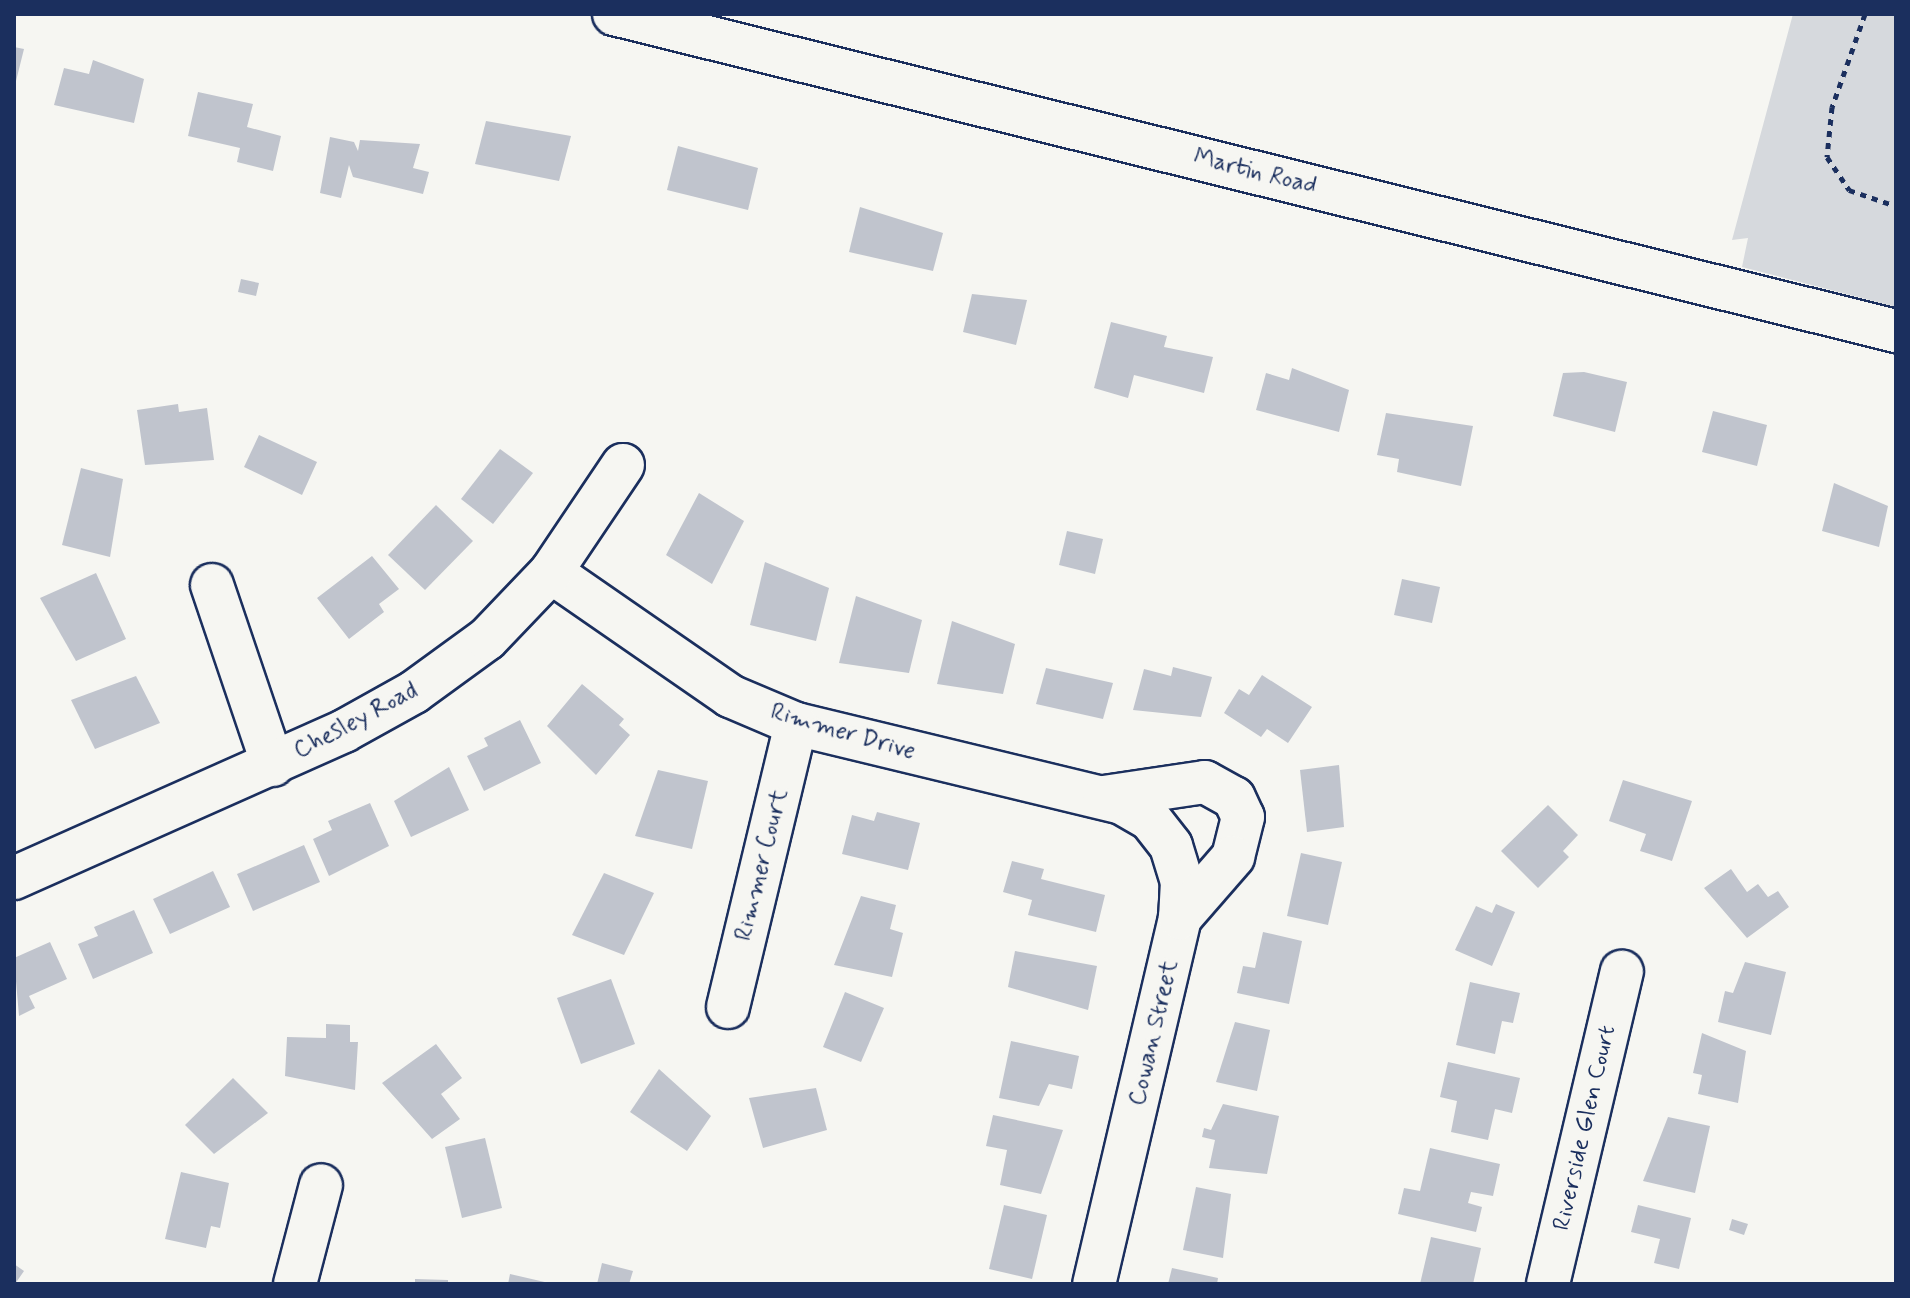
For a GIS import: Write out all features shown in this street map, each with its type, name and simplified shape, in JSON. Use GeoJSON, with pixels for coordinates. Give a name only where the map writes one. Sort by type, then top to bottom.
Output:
{"type":"FeatureCollection","features":[{"type":"Feature","properties":{"kind":"street","name":"Martin Road"},"geometry":{"type":"LineString","coordinates":[[614,14],[1896,331]]}},
{"type":"Feature","properties":{"kind":"street","name":"Chesley Road"},"geometry":{"type":"LineString","coordinates":[[14,878],[273,765],[414,692],[487,639],[551,572],[623,465]]}},
{"type":"Feature","properties":{"kind":"street","name":"Rimmer Drive"},"geometry":{"type":"LineString","coordinates":[[551,572],[730,696],[796,724],[1111,800]]}},
{"type":"Feature","properties":{"kind":"street"},"geometry":{"type":"LineString","coordinates":[[212,585],[273,765]]}},
{"type":"Feature","properties":{"kind":"street","name":"Rimmer Court"},"geometry":{"type":"LineString","coordinates":[[728,1007],[796,724]]}},
{"type":"Feature","properties":{"kind":"street"},"geometry":{"type":"LineString","coordinates":[[1111,800],[1205,782],[1234,798],[1243,817],[1233,857],[1180,918]]}},
{"type":"Feature","properties":{"kind":"street","name":"Cowan Street"},"geometry":{"type":"LineString","coordinates":[[1094,1284],[1180,918],[1182,881],[1171,846],[1150,819],[1111,800]]}},
{"type":"Feature","properties":{"kind":"street","name":"Riverside Glen Court"},"geometry":{"type":"LineString","coordinates":[[1548,1284],[1622,972]]}},
{"type":"Feature","properties":{"kind":"street"},"geometry":{"type":"LineString","coordinates":[[295,1284],[321,1185]]}},
{"type":"Feature","properties":{"kind":"path"},"geometry":{"type":"LineString","coordinates":[[1865,14],[1832,107],[1827,157],[1842,185],[1896,206]]}},
{"type":"Feature","properties":{"kind":"shaded area"},"geometry":{"type":"Polygon","coordinates":[[[1793,14],[1896,14],[1896,307],[1742,267],[1748,238],[1732,240],[1793,14]]]}},
{"type":"Feature","properties":{"kind":"building"},"geometry":{"type":"Polygon","coordinates":[[[14,47],[24,49],[15,85],[14,85],[14,47]]]}},
{"type":"Feature","properties":{"kind":"building"},"geometry":{"type":"Polygon","coordinates":[[[93,60],[144,79],[134,123],[54,105],[64,68],[89,74],[93,60]]]}},
{"type":"Feature","properties":{"kind":"building"},"geometry":{"type":"Polygon","coordinates":[[[198,92],[253,104],[247,127],[281,136],[273,171],[237,162],[240,148],[188,136],[198,92]]]}},
{"type":"Feature","properties":{"kind":"building"},"geometry":{"type":"Polygon","coordinates":[[[486,121],[571,136],[559,181],[475,164],[486,121]]]}},
{"type":"Feature","properties":{"kind":"building"},"geometry":{"type":"Polygon","coordinates":[[[330,137],[354,142],[358,151],[360,140],[420,144],[413,168],[429,172],[423,194],[353,177],[349,165],[341,198],[320,193],[330,137]]]}},
{"type":"Feature","properties":{"kind":"building"},"geometry":{"type":"Polygon","coordinates":[[[678,146],[758,168],[748,210],[667,190],[678,146]]]}},
{"type":"Feature","properties":{"kind":"building"},"geometry":{"type":"Polygon","coordinates":[[[860,207],[943,233],[933,271],[849,252],[860,207]]]}},
{"type":"Feature","properties":{"kind":"building"},"geometry":{"type":"Polygon","coordinates":[[[241,279],[259,283],[256,296],[238,292],[241,279]]]}},
{"type":"Feature","properties":{"kind":"building"},"geometry":{"type":"Polygon","coordinates":[[[972,294],[1027,300],[1016,345],[963,332],[972,294]]]}},
{"type":"Feature","properties":{"kind":"building"},"geometry":{"type":"Polygon","coordinates":[[[1111,322],[1167,336],[1164,347],[1213,357],[1204,393],[1134,375],[1128,398],[1094,388],[1111,322]]]}},
{"type":"Feature","properties":{"kind":"building"},"geometry":{"type":"Polygon","coordinates":[[[1292,368],[1349,390],[1339,432],[1256,410],[1266,373],[1289,380],[1292,368]]]}},
{"type":"Feature","properties":{"kind":"building"},"geometry":{"type":"Polygon","coordinates":[[[1584,372],[1627,382],[1615,432],[1553,416],[1563,373],[1584,372]]]}},
{"type":"Feature","properties":{"kind":"building"},"geometry":{"type":"Polygon","coordinates":[[[178,404],[179,412],[207,408],[214,460],[145,465],[137,410],[178,404]]]}},
{"type":"Feature","properties":{"kind":"building"},"geometry":{"type":"Polygon","coordinates":[[[1713,411],[1767,425],[1757,466],[1702,452],[1713,411]]]}},
{"type":"Feature","properties":{"kind":"building"},"geometry":{"type":"Polygon","coordinates":[[[1386,413],[1473,426],[1461,486],[1397,472],[1399,459],[1377,455],[1386,413]]]}},
{"type":"Feature","properties":{"kind":"building"},"geometry":{"type":"Polygon","coordinates":[[[259,435],[317,462],[302,495],[244,467],[259,435]]]}},
{"type":"Feature","properties":{"kind":"building"},"geometry":{"type":"Polygon","coordinates":[[[500,449],[533,473],[493,524],[461,499],[500,449]]]}},
{"type":"Feature","properties":{"kind":"building"},"geometry":{"type":"Polygon","coordinates":[[[81,468],[123,479],[110,557],[62,545],[81,468]]]}},
{"type":"Feature","properties":{"kind":"building"},"geometry":{"type":"Polygon","coordinates":[[[1834,483],[1888,506],[1879,547],[1822,531],[1834,483]]]}},
{"type":"Feature","properties":{"kind":"building"},"geometry":{"type":"Polygon","coordinates":[[[699,493],[744,521],[712,584],[666,555],[699,493]]]}},
{"type":"Feature","properties":{"kind":"building"},"geometry":{"type":"Polygon","coordinates":[[[436,505],[473,541],[425,590],[388,555],[436,505]]]}},
{"type":"Feature","properties":{"kind":"building"},"geometry":{"type":"Polygon","coordinates":[[[1067,531],[1103,539],[1095,574],[1059,565],[1067,531]]]}},
{"type":"Feature","properties":{"kind":"building"},"geometry":{"type":"Polygon","coordinates":[[[372,556],[399,589],[379,604],[384,612],[349,639],[317,598],[372,556]]]}},
{"type":"Feature","properties":{"kind":"building"},"geometry":{"type":"Polygon","coordinates":[[[765,562],[829,588],[816,641],[750,625],[765,562]]]}},
{"type":"Feature","properties":{"kind":"building"},"geometry":{"type":"Polygon","coordinates":[[[96,573],[126,639],[76,661],[40,598],[96,573]]]}},
{"type":"Feature","properties":{"kind":"building"},"geometry":{"type":"Polygon","coordinates":[[[1402,579],[1440,587],[1432,623],[1394,615],[1402,579]]]}},
{"type":"Feature","properties":{"kind":"building"},"geometry":{"type":"Polygon","coordinates":[[[856,596],[922,620],[909,673],[839,663],[856,596]]]}},
{"type":"Feature","properties":{"kind":"building"},"geometry":{"type":"Polygon","coordinates":[[[952,621],[1015,644],[1003,694],[937,684],[952,621]]]}},
{"type":"Feature","properties":{"kind":"building"},"geometry":{"type":"Polygon","coordinates":[[[1173,667],[1212,677],[1201,717],[1133,710],[1144,669],[1171,676],[1173,667]]]}},
{"type":"Feature","properties":{"kind":"building"},"geometry":{"type":"Polygon","coordinates":[[[1046,668],[1113,683],[1103,719],[1036,704],[1046,668]]]}},
{"type":"Feature","properties":{"kind":"building"},"geometry":{"type":"Polygon","coordinates":[[[1262,675],[1312,707],[1288,743],[1267,729],[1261,737],[1224,713],[1239,689],[1249,695],[1262,675]]]}},
{"type":"Feature","properties":{"kind":"building"},"geometry":{"type":"Polygon","coordinates":[[[136,676],[160,723],[95,749],[71,700],[136,676]]]}},
{"type":"Feature","properties":{"kind":"building"},"geometry":{"type":"Polygon","coordinates":[[[582,684],[624,719],[619,725],[630,735],[596,775],[547,726],[582,684]]]}},
{"type":"Feature","properties":{"kind":"building"},"geometry":{"type":"Polygon","coordinates":[[[520,720],[541,763],[484,791],[467,756],[488,746],[484,738],[520,720]]]}},
{"type":"Feature","properties":{"kind":"building"},"geometry":{"type":"Polygon","coordinates":[[[1339,765],[1344,827],[1307,832],[1300,770],[1339,765]]]}},
{"type":"Feature","properties":{"kind":"building"},"geometry":{"type":"Polygon","coordinates":[[[449,767],[469,810],[411,837],[394,801],[449,767]]]}},
{"type":"Feature","properties":{"kind":"building"},"geometry":{"type":"Polygon","coordinates":[[[658,770],[708,781],[692,849],[635,836],[658,770]]]}},
{"type":"Feature","properties":{"kind":"building"},"geometry":{"type":"Polygon","coordinates":[[[1623,780],[1692,801],[1672,861],[1640,851],[1646,834],[1609,821],[1623,780]]]}},
{"type":"Feature","properties":{"kind":"building"},"geometry":{"type":"Polygon","coordinates":[[[370,803],[389,846],[329,876],[313,839],[332,830],[328,821],[370,803]]]}},
{"type":"Feature","properties":{"kind":"building"},"geometry":{"type":"Polygon","coordinates":[[[1548,805],[1578,835],[1563,851],[1569,857],[1538,888],[1501,851],[1548,805]]]}},
{"type":"Feature","properties":{"kind":"building"},"geometry":{"type":"Polygon","coordinates":[[[877,812],[920,823],[908,870],[842,854],[852,815],[874,821],[877,812]]]}},
{"type":"Feature","properties":{"kind":"building"},"geometry":{"type":"Polygon","coordinates":[[[304,845],[320,882],[253,911],[237,874],[304,845]]]}},
{"type":"Feature","properties":{"kind":"building"},"geometry":{"type":"Polygon","coordinates":[[[1301,853],[1342,862],[1328,925],[1287,916],[1301,853]]]}},
{"type":"Feature","properties":{"kind":"building"},"geometry":{"type":"Polygon","coordinates":[[[1012,861],[1044,869],[1041,879],[1105,895],[1096,932],[1028,915],[1032,900],[1003,892],[1012,861]]]}},
{"type":"Feature","properties":{"kind":"building"},"geometry":{"type":"Polygon","coordinates":[[[1731,869],[1747,892],[1758,884],[1768,897],[1778,891],[1789,907],[1747,938],[1704,888],[1731,869]]]}},
{"type":"Feature","properties":{"kind":"building"},"geometry":{"type":"Polygon","coordinates":[[[213,871],[230,907],[170,934],[153,899],[213,871]]]}},
{"type":"Feature","properties":{"kind":"building"},"geometry":{"type":"Polygon","coordinates":[[[604,873],[654,893],[624,955],[572,935],[604,873]]]}},
{"type":"Feature","properties":{"kind":"building"},"geometry":{"type":"Polygon","coordinates":[[[861,896],[896,905],[890,929],[903,933],[892,977],[834,965],[861,896]]]}},
{"type":"Feature","properties":{"kind":"building"},"geometry":{"type":"Polygon","coordinates":[[[1496,904],[1515,912],[1492,966],[1455,950],[1476,906],[1492,913],[1496,904]]]}},
{"type":"Feature","properties":{"kind":"building"},"geometry":{"type":"Polygon","coordinates":[[[134,910],[153,953],[93,979],[78,944],[98,936],[94,927],[134,910]]]}},
{"type":"Feature","properties":{"kind":"building"},"geometry":{"type":"Polygon","coordinates":[[[1263,932],[1302,941],[1289,1004],[1237,993],[1243,966],[1255,968],[1263,932]]]}},
{"type":"Feature","properties":{"kind":"building"},"geometry":{"type":"Polygon","coordinates":[[[50,942],[67,979],[29,996],[35,1008],[19,1016],[14,958],[50,942]]]}},
{"type":"Feature","properties":{"kind":"building"},"geometry":{"type":"Polygon","coordinates":[[[1015,951],[1097,966],[1088,1010],[1008,987],[1015,951]]]}},
{"type":"Feature","properties":{"kind":"building"},"geometry":{"type":"Polygon","coordinates":[[[1745,962],[1786,972],[1771,1035],[1718,1022],[1725,991],[1733,993],[1745,962]]]}},
{"type":"Feature","properties":{"kind":"building"},"geometry":{"type":"Polygon","coordinates":[[[611,979],[635,1044],[581,1064],[557,998],[611,979]]]}},
{"type":"Feature","properties":{"kind":"building"},"geometry":{"type":"Polygon","coordinates":[[[1470,982],[1520,993],[1513,1023],[1502,1021],[1495,1054],[1456,1045],[1470,982]]]}},
{"type":"Feature","properties":{"kind":"building"},"geometry":{"type":"Polygon","coordinates":[[[845,992],[884,1008],[861,1062],[823,1047],[845,992]]]}},
{"type":"Feature","properties":{"kind":"building"},"geometry":{"type":"Polygon","coordinates":[[[1235,1022],[1270,1030],[1257,1091],[1216,1082],[1235,1022]]]}},
{"type":"Feature","properties":{"kind":"building"},"geometry":{"type":"Polygon","coordinates":[[[326,1024],[350,1025],[350,1042],[358,1042],[355,1090],[285,1076],[287,1037],[326,1038],[326,1024]]]}},
{"type":"Feature","properties":{"kind":"building"},"geometry":{"type":"Polygon","coordinates":[[[1702,1033],[1746,1051],[1738,1103],[1698,1094],[1702,1075],[1693,1073],[1702,1033]]]}},
{"type":"Feature","properties":{"kind":"building"},"geometry":{"type":"Polygon","coordinates":[[[1011,1041],[1079,1056],[1072,1089],[1049,1084],[1039,1106],[999,1098],[1011,1041]]]}},
{"type":"Feature","properties":{"kind":"building"},"geometry":{"type":"Polygon","coordinates":[[[436,1044],[462,1078],[441,1094],[460,1119],[432,1139],[382,1083],[436,1044]]]}},
{"type":"Feature","properties":{"kind":"building"},"geometry":{"type":"Polygon","coordinates":[[[1448,1062],[1520,1078],[1512,1113],[1495,1109],[1488,1140],[1451,1132],[1457,1101],[1440,1097],[1448,1062]]]}},
{"type":"Feature","properties":{"kind":"building"},"geometry":{"type":"Polygon","coordinates":[[[659,1069],[711,1116],[687,1151],[630,1112],[659,1069]]]}},
{"type":"Feature","properties":{"kind":"building"},"geometry":{"type":"Polygon","coordinates":[[[233,1078],[268,1113],[214,1154],[185,1125],[233,1078]]]}},
{"type":"Feature","properties":{"kind":"building"},"geometry":{"type":"Polygon","coordinates":[[[816,1088],[827,1130],[763,1148],[749,1098],[816,1088]]]}},
{"type":"Feature","properties":{"kind":"building"},"geometry":{"type":"Polygon","coordinates":[[[1223,1104],[1279,1116],[1267,1174],[1209,1168],[1215,1140],[1202,1137],[1204,1128],[1211,1130],[1223,1104]]]}},
{"type":"Feature","properties":{"kind":"building"},"geometry":{"type":"Polygon","coordinates":[[[993,1115],[1063,1130],[1041,1194],[1000,1185],[1007,1150],[986,1146],[993,1115]]]}},
{"type":"Feature","properties":{"kind":"building"},"geometry":{"type":"Polygon","coordinates":[[[1668,1117],[1710,1126],[1695,1193],[1643,1181],[1668,1117]]]}},
{"type":"Feature","properties":{"kind":"building"},"geometry":{"type":"Polygon","coordinates":[[[485,1138],[502,1208],[462,1218],[445,1147],[485,1138]]]}},
{"type":"Feature","properties":{"kind":"building"},"geometry":{"type":"Polygon","coordinates":[[[1430,1148],[1500,1164],[1493,1196],[1471,1192],[1468,1203],[1482,1207],[1476,1232],[1398,1214],[1404,1188],[1420,1191],[1430,1148]]]}},
{"type":"Feature","properties":{"kind":"building"},"geometry":{"type":"Polygon","coordinates":[[[181,1172],[229,1183],[220,1228],[211,1226],[206,1248],[165,1239],[181,1172]]]}},
{"type":"Feature","properties":{"kind":"building"},"geometry":{"type":"Polygon","coordinates":[[[1196,1187],[1231,1194],[1223,1258],[1183,1250],[1196,1187]]]}},
{"type":"Feature","properties":{"kind":"building"},"geometry":{"type":"Polygon","coordinates":[[[1004,1205],[1047,1215],[1032,1279],[989,1269],[1004,1205]]]}},
{"type":"Feature","properties":{"kind":"building"},"geometry":{"type":"Polygon","coordinates":[[[1638,1205],[1691,1218],[1679,1269],[1654,1263],[1660,1239],[1631,1232],[1638,1205]]]}},
{"type":"Feature","properties":{"kind":"building"},"geometry":{"type":"Polygon","coordinates":[[[1732,1219],[1748,1224],[1744,1235],[1729,1230],[1732,1219]]]}},
{"type":"Feature","properties":{"kind":"building"},"geometry":{"type":"Polygon","coordinates":[[[1431,1237],[1481,1248],[1473,1284],[1420,1284],[1431,1237]]]}},
{"type":"Feature","properties":{"kind":"building"},"geometry":{"type":"Polygon","coordinates":[[[602,1263],[633,1271],[629,1284],[597,1284],[602,1263]]]}},
{"type":"Feature","properties":{"kind":"building"},"geometry":{"type":"Polygon","coordinates":[[[14,1264],[24,1271],[15,1284],[14,1284],[14,1264]]]}},
{"type":"Feature","properties":{"kind":"building"},"geometry":{"type":"Polygon","coordinates":[[[1172,1268],[1218,1278],[1217,1284],[1168,1284],[1172,1268]]]}},
{"type":"Feature","properties":{"kind":"building"},"geometry":{"type":"Polygon","coordinates":[[[510,1274],[549,1283],[549,1284],[508,1284],[510,1274]]]}},
{"type":"Feature","properties":{"kind":"building"},"geometry":{"type":"Polygon","coordinates":[[[415,1279],[448,1280],[448,1284],[415,1284],[415,1279]]]}}]}
